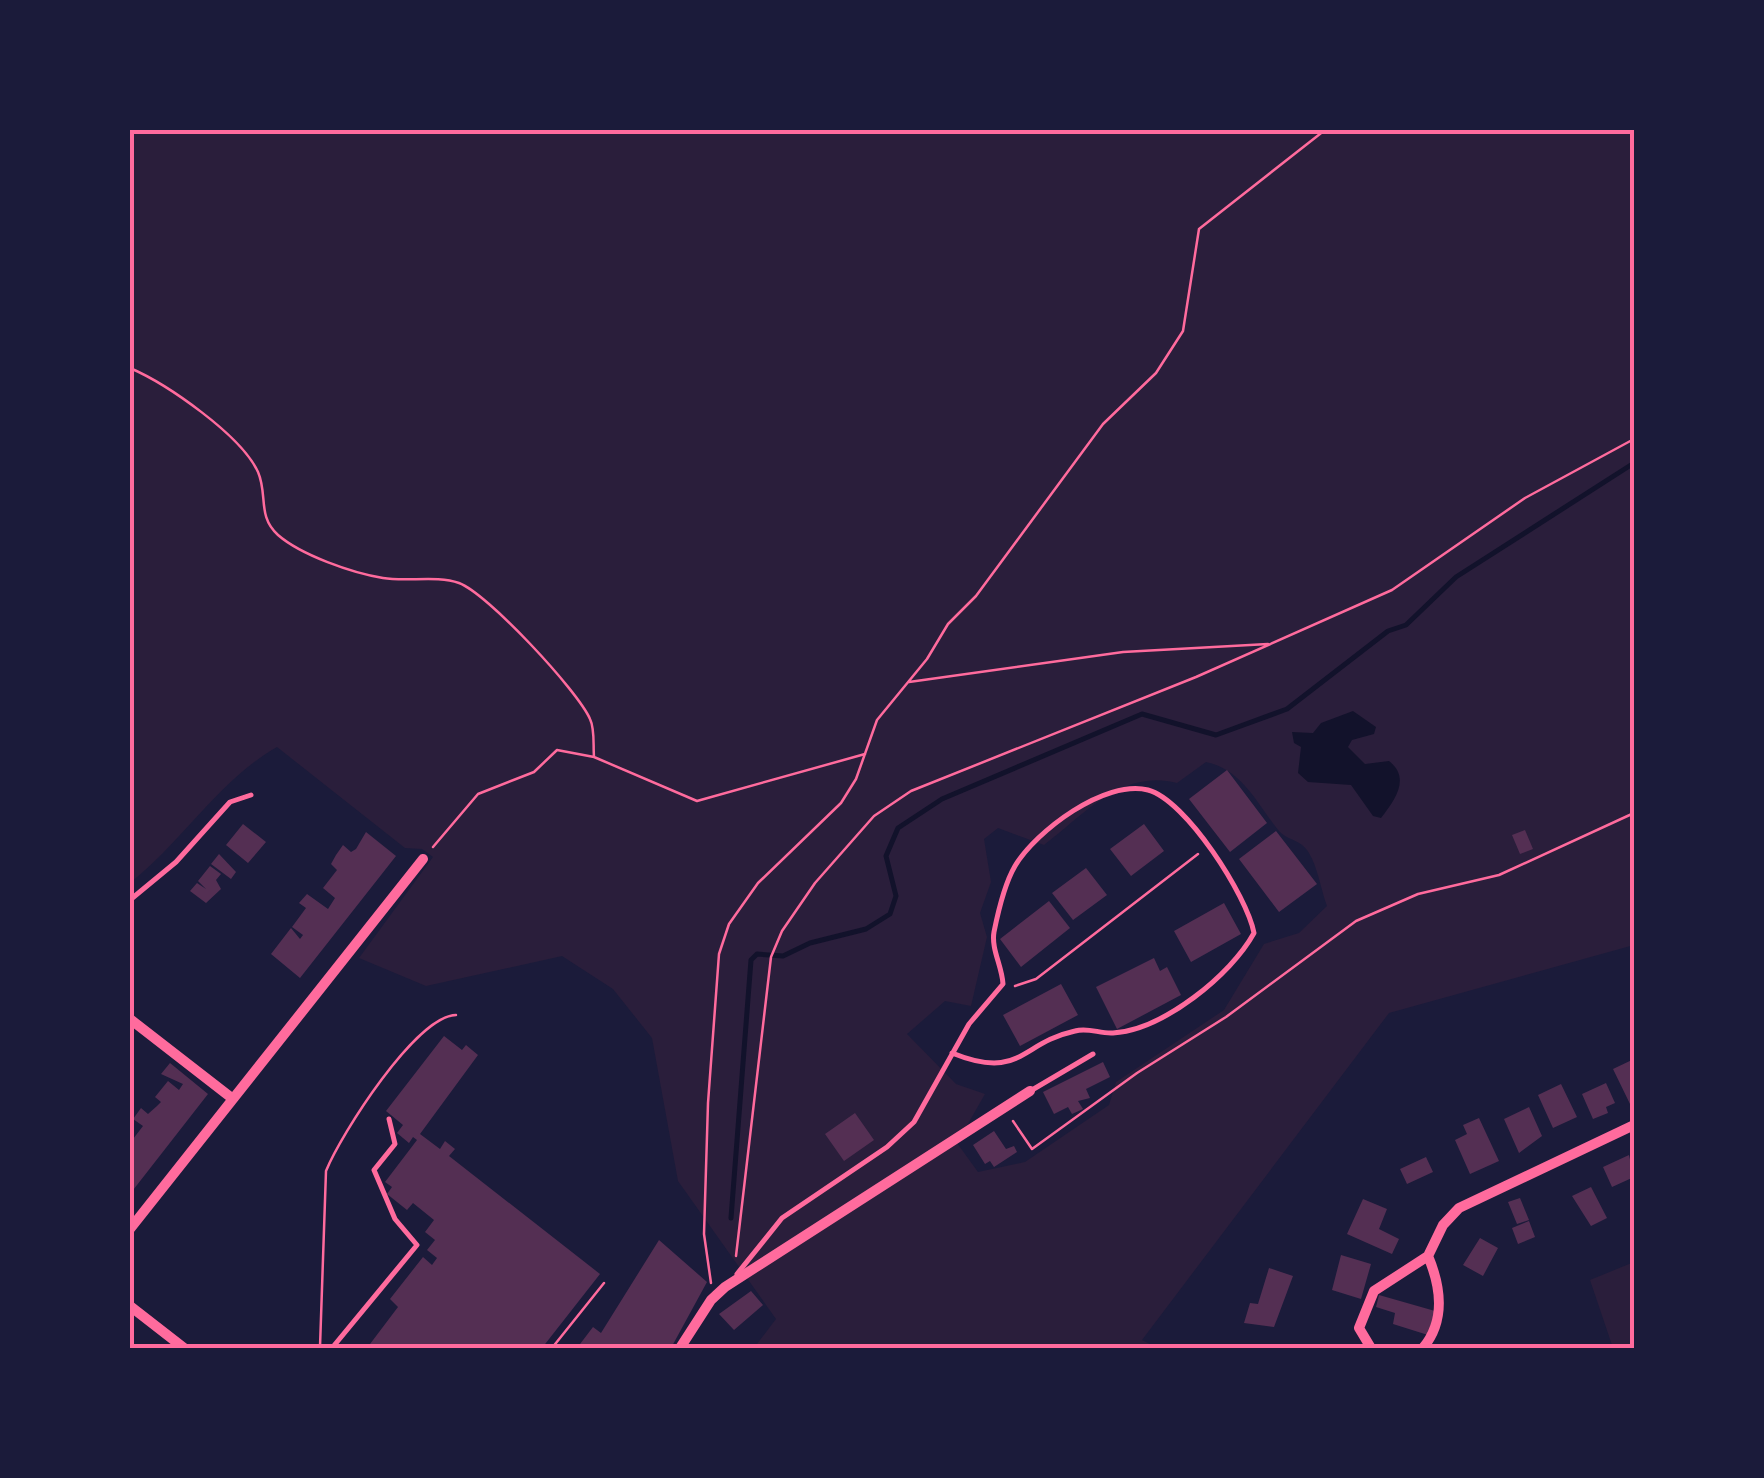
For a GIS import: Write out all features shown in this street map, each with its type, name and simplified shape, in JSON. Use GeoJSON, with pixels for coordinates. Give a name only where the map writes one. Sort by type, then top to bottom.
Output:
{"type":"FeatureCollection","features":[{"type":"Feature","properties":{"kind":"street"},"geometry":{"type":"LineString","coordinates":[[130,1230],[423,859]]}},
{"type":"Feature","properties":{"kind":"street"},"geometry":{"type":"LineString","coordinates":[[130,1019],[233,1099]]}},
{"type":"Feature","properties":{"kind":"street"},"geometry":{"type":"LineString","coordinates":[[680,1348],[721,1290],[1030,1091]]}},
{"type":"Feature","properties":{"kind":"street"},"geometry":{"type":"LineString","coordinates":[[1371,1348],[1359,1328],[1374,1291],[1428,1256],[1442,1225],[1479,1195],[1634,1124]]}},
{"type":"Feature","properties":{"kind":"street"},"geometry":{"type":"LineString","coordinates":[[1422,1348],[1438,1314],[1437,1276],[1428,1256]]}},
{"type":"Feature","properties":{"kind":"street"},"geometry":{"type":"LineString","coordinates":[[130,1306],[184,1348]]}},
{"type":"Feature","properties":{"kind":"lane"},"geometry":{"type":"LineString","coordinates":[[721,1290],[782,1218],[887,1146],[914,1122],[952,1053],[969,1024],[1003,984],[994,934],[1013,870],[1044,830],[1086,805],[1130,787],[1152,790],[1176,810],[1207,847],[1250,909],[1254,933],[1242,956],[1210,985],[1133,1028],[1111,1033],[1071,1031],[1007,1063],[989,1064],[952,1053]]}},
{"type":"Feature","properties":{"kind":"lane"},"geometry":{"type":"LineString","coordinates":[[130,900],[176,862],[230,802],[250,796]]}},
{"type":"Feature","properties":{"kind":"lane"},"geometry":{"type":"LineString","coordinates":[[1030,1091],[1093,1054]]}},
{"type":"Feature","properties":{"kind":"lane"},"geometry":{"type":"LineString","coordinates":[[332,1348],[417,1245],[395,1219],[374,1170],[395,1144],[389,1119]]}},
{"type":"Feature","properties":{"kind":"path"},"geometry":{"type":"LineString","coordinates":[[721,1290],[706,1260],[704,1201],[720,954],[744,898],[842,802],[876,720],[1103,424],[1156,374],[1183,330],[1198,230],[1325,130]]}},
{"type":"Feature","properties":{"kind":"path"},"geometry":{"type":"LineString","coordinates":[[130,368],[152,377],[243,448],[260,474],[264,519],[280,537],[382,578],[458,582],[477,593],[521,634],[577,699],[592,721],[594,757]]}},
{"type":"Feature","properties":{"kind":"path"},"geometry":{"type":"LineString","coordinates":[[736,1258],[770,962],[793,914],[874,816],[910,791],[1392,590],[1525,498],[1634,439]]}},
{"type":"Feature","properties":{"kind":"path"},"geometry":{"type":"LineString","coordinates":[[906,682],[1123,652],[1270,644]]}},
{"type":"Feature","properties":{"kind":"path"},"geometry":{"type":"LineString","coordinates":[[423,859],[478,794],[534,772],[557,750],[594,757],[697,802],[865,754]]}},
{"type":"Feature","properties":{"kind":"path"},"geometry":{"type":"LineString","coordinates":[[1004,1107],[1032,1149],[1137,1073],[1226,1018],[1356,921],[1418,894],[1499,875],[1634,813]]}},
{"type":"Feature","properties":{"kind":"path"},"geometry":{"type":"LineString","coordinates":[[1003,984],[1013,986],[1036,979],[1207,847]]}},
{"type":"Feature","properties":{"kind":"path"},"geometry":{"type":"LineString","coordinates":[[320,1348],[326,1171],[335,1148],[416,1039],[444,1015],[456,1014]]}},
{"type":"Feature","properties":{"kind":"path"},"geometry":{"type":"LineString","coordinates":[[552,1348],[604,1283]]}},
{"type":"Feature","properties":{"kind":"shaded area"},"geometry":{"type":"Polygon","coordinates":[[[130,130],[1634,130],[1634,945],[1389,1013],[1142,1340],[1158,1348],[754,1348],[776,1319],[678,1181],[652,1038],[613,989],[562,956],[426,986],[359,958],[433,857],[422,849],[405,848],[277,747],[237,776],[130,883],[130,130]],[[1206,762],[1177,783],[1157,780],[1122,788],[1044,845],[998,828],[984,839],[991,882],[980,913],[987,937],[971,1006],[945,1001],[907,1034],[956,1084],[985,1094],[957,1143],[978,1172],[1025,1162],[1109,1105],[1116,1082],[1224,1010],[1264,944],[1299,933],[1327,906],[1306,848],[1279,831],[1240,780],[1206,762]]]}},
{"type":"Feature","properties":{"kind":"shaded area"},"geometry":{"type":"Polygon","coordinates":[[[1353,711],[1376,727],[1374,734],[1352,740],[1348,747],[1365,764],[1389,761],[1399,775],[1395,797],[1381,818],[1373,816],[1351,785],[1308,782],[1298,773],[1301,747],[1294,743],[1292,732],[1313,733],[1321,723],[1353,711]]]}},
{"type":"Feature","properties":{"kind":"shaded area"},"geometry":{"type":"Polygon","coordinates":[[[1634,1262],[1634,1348],[1613,1348],[1590,1280],[1634,1262]]]}},
{"type":"Feature","properties":{"kind":"building"},"geometry":{"type":"Polygon","coordinates":[[[1227,770],[1267,823],[1230,852],[1189,799],[1227,770]]]}},
{"type":"Feature","properties":{"kind":"building"},"geometry":{"type":"Polygon","coordinates":[[[243,824],[266,842],[248,863],[226,845],[243,824]]]}},
{"type":"Feature","properties":{"kind":"building"},"geometry":{"type":"Polygon","coordinates":[[[1144,824],[1164,851],[1131,876],[1110,849],[1144,824]]]}},
{"type":"Feature","properties":{"kind":"building"},"geometry":{"type":"Polygon","coordinates":[[[1525,830],[1533,849],[1520,854],[1512,835],[1525,830]]]}},
{"type":"Feature","properties":{"kind":"building"},"geometry":{"type":"Polygon","coordinates":[[[1276,831],[1317,884],[1279,912],[1239,859],[1276,831]]]}},
{"type":"Feature","properties":{"kind":"building"},"geometry":{"type":"Polygon","coordinates":[[[366,832],[396,856],[300,978],[271,954],[291,928],[300,939],[303,935],[292,927],[306,908],[299,903],[307,894],[328,909],[335,898],[323,888],[337,870],[331,864],[343,845],[351,852],[366,832]]]}},
{"type":"Feature","properties":{"kind":"building"},"geometry":{"type":"Polygon","coordinates":[[[219,854],[236,872],[231,879],[211,864],[219,854]]]}},
{"type":"Feature","properties":{"kind":"building"},"geometry":{"type":"Polygon","coordinates":[[[210,866],[221,874],[216,880],[221,889],[206,903],[190,891],[197,883],[206,889],[198,881],[210,866]]]}},
{"type":"Feature","properties":{"kind":"building"},"geometry":{"type":"Polygon","coordinates":[[[1086,868],[1107,895],[1073,920],[1052,893],[1086,868]]]}},
{"type":"Feature","properties":{"kind":"building"},"geometry":{"type":"Polygon","coordinates":[[[1049,901],[1070,928],[1021,967],[1000,939],[1049,901]]]}},
{"type":"Feature","properties":{"kind":"building"},"geometry":{"type":"Polygon","coordinates":[[[1224,903],[1241,934],[1191,962],[1174,931],[1224,903]]]}},
{"type":"Feature","properties":{"kind":"building"},"geometry":{"type":"Polygon","coordinates":[[[1154,958],[1160,971],[1167,967],[1181,995],[1117,1029],[1096,987],[1154,958]]]}},
{"type":"Feature","properties":{"kind":"building"},"geometry":{"type":"Polygon","coordinates":[[[1061,984],[1078,1015],[1020,1046],[1003,1015],[1061,984]]]}},
{"type":"Feature","properties":{"kind":"building"},"geometry":{"type":"Polygon","coordinates":[[[444,1036],[462,1050],[466,1045],[478,1055],[420,1134],[440,1149],[445,1141],[455,1149],[449,1156],[600,1274],[542,1348],[367,1348],[398,1307],[390,1299],[423,1257],[432,1265],[437,1258],[427,1250],[435,1240],[425,1232],[434,1220],[413,1203],[407,1210],[387,1194],[392,1187],[385,1182],[417,1140],[413,1137],[409,1143],[397,1133],[403,1125],[386,1111],[444,1036]]]}},
{"type":"Feature","properties":{"kind":"building"},"geometry":{"type":"Polygon","coordinates":[[[1634,1059],[1634,1102],[1630,1104],[1613,1069],[1634,1059]]]}},
{"type":"Feature","properties":{"kind":"building"},"geometry":{"type":"Polygon","coordinates":[[[1103,1062],[1110,1077],[1086,1089],[1090,1098],[1078,1101],[1083,1109],[1072,1114],[1068,1107],[1054,1114],[1043,1092],[1103,1062]]]}},
{"type":"Feature","properties":{"kind":"building"},"geometry":{"type":"Polygon","coordinates":[[[170,1063],[208,1094],[130,1194],[130,1136],[133,1139],[143,1126],[133,1119],[141,1108],[148,1114],[161,1102],[155,1097],[168,1081],[179,1090],[183,1084],[161,1074],[170,1063]]]}},
{"type":"Feature","properties":{"kind":"building"},"geometry":{"type":"Polygon","coordinates":[[[1606,1083],[1615,1103],[1606,1107],[1608,1113],[1593,1119],[1582,1094],[1606,1083]]]}},
{"type":"Feature","properties":{"kind":"building"},"geometry":{"type":"Polygon","coordinates":[[[1561,1084],[1577,1117],[1553,1128],[1538,1095],[1561,1084]]]}},
{"type":"Feature","properties":{"kind":"building"},"geometry":{"type":"Polygon","coordinates":[[[1529,1107],[1542,1136],[1519,1153],[1504,1119],[1529,1107]]]}},
{"type":"Feature","properties":{"kind":"building"},"geometry":{"type":"Polygon","coordinates":[[[855,1113],[874,1140],[844,1161],[825,1134],[855,1113]]]}},
{"type":"Feature","properties":{"kind":"building"},"geometry":{"type":"Polygon","coordinates":[[[1479,1118],[1499,1161],[1470,1174],[1455,1140],[1467,1134],[1463,1125],[1479,1118]]]}},
{"type":"Feature","properties":{"kind":"building"},"geometry":{"type":"Polygon","coordinates":[[[994,1131],[1006,1149],[1014,1146],[1017,1152],[994,1167],[990,1161],[985,1164],[973,1145],[994,1131]]]}},
{"type":"Feature","properties":{"kind":"building"},"geometry":{"type":"Polygon","coordinates":[[[1629,1155],[1634,1177],[1612,1187],[1603,1167],[1629,1155]]]}},
{"type":"Feature","properties":{"kind":"building"},"geometry":{"type":"Polygon","coordinates":[[[1426,1157],[1433,1172],[1407,1184],[1400,1169],[1426,1157]]]}},
{"type":"Feature","properties":{"kind":"building"},"geometry":{"type":"Polygon","coordinates":[[[1591,1187],[1607,1218],[1591,1226],[1572,1196],[1591,1187]]]}},
{"type":"Feature","properties":{"kind":"building"},"geometry":{"type":"Polygon","coordinates":[[[1520,1198],[1529,1220],[1517,1224],[1508,1202],[1520,1198]]]}},
{"type":"Feature","properties":{"kind":"building"},"geometry":{"type":"Polygon","coordinates":[[[1363,1199],[1387,1209],[1379,1229],[1399,1239],[1392,1254],[1347,1234],[1363,1199]]]}},
{"type":"Feature","properties":{"kind":"building"},"geometry":{"type":"Polygon","coordinates":[[[1529,1221],[1535,1237],[1518,1244],[1512,1228],[1529,1221]]]}},
{"type":"Feature","properties":{"kind":"building"},"geometry":{"type":"Polygon","coordinates":[[[1480,1238],[1498,1248],[1483,1276],[1463,1265],[1480,1238]]]}},
{"type":"Feature","properties":{"kind":"building"},"geometry":{"type":"Polygon","coordinates":[[[659,1240],[707,1282],[671,1348],[577,1348],[593,1327],[601,1333],[659,1240]]]}},
{"type":"Feature","properties":{"kind":"building"},"geometry":{"type":"Polygon","coordinates":[[[1341,1255],[1371,1264],[1361,1299],[1332,1290],[1341,1255]]]}},
{"type":"Feature","properties":{"kind":"building"},"geometry":{"type":"Polygon","coordinates":[[[1269,1268],[1293,1276],[1274,1327],[1244,1323],[1250,1303],[1258,1304],[1269,1268]]]}},
{"type":"Feature","properties":{"kind":"building"},"geometry":{"type":"Polygon","coordinates":[[[751,1291],[763,1305],[734,1330],[719,1314],[751,1291]]]}},
{"type":"Feature","properties":{"kind":"building"},"geometry":{"type":"Polygon","coordinates":[[[1379,1295],[1435,1311],[1428,1335],[1393,1324],[1395,1313],[1376,1307],[1379,1295]]]}},
{"type":"Feature","properties":{"kind":"waterway"},"geometry":{"type":"LineString","coordinates":[[731,1218],[751,960],[757,954],[783,956],[810,943],[866,929],[890,914],[896,896],[886,856],[898,828],[942,799],[1142,714],[1216,735],[1287,709],[1388,631],[1406,625],[1456,577],[1634,463]]}}]}
